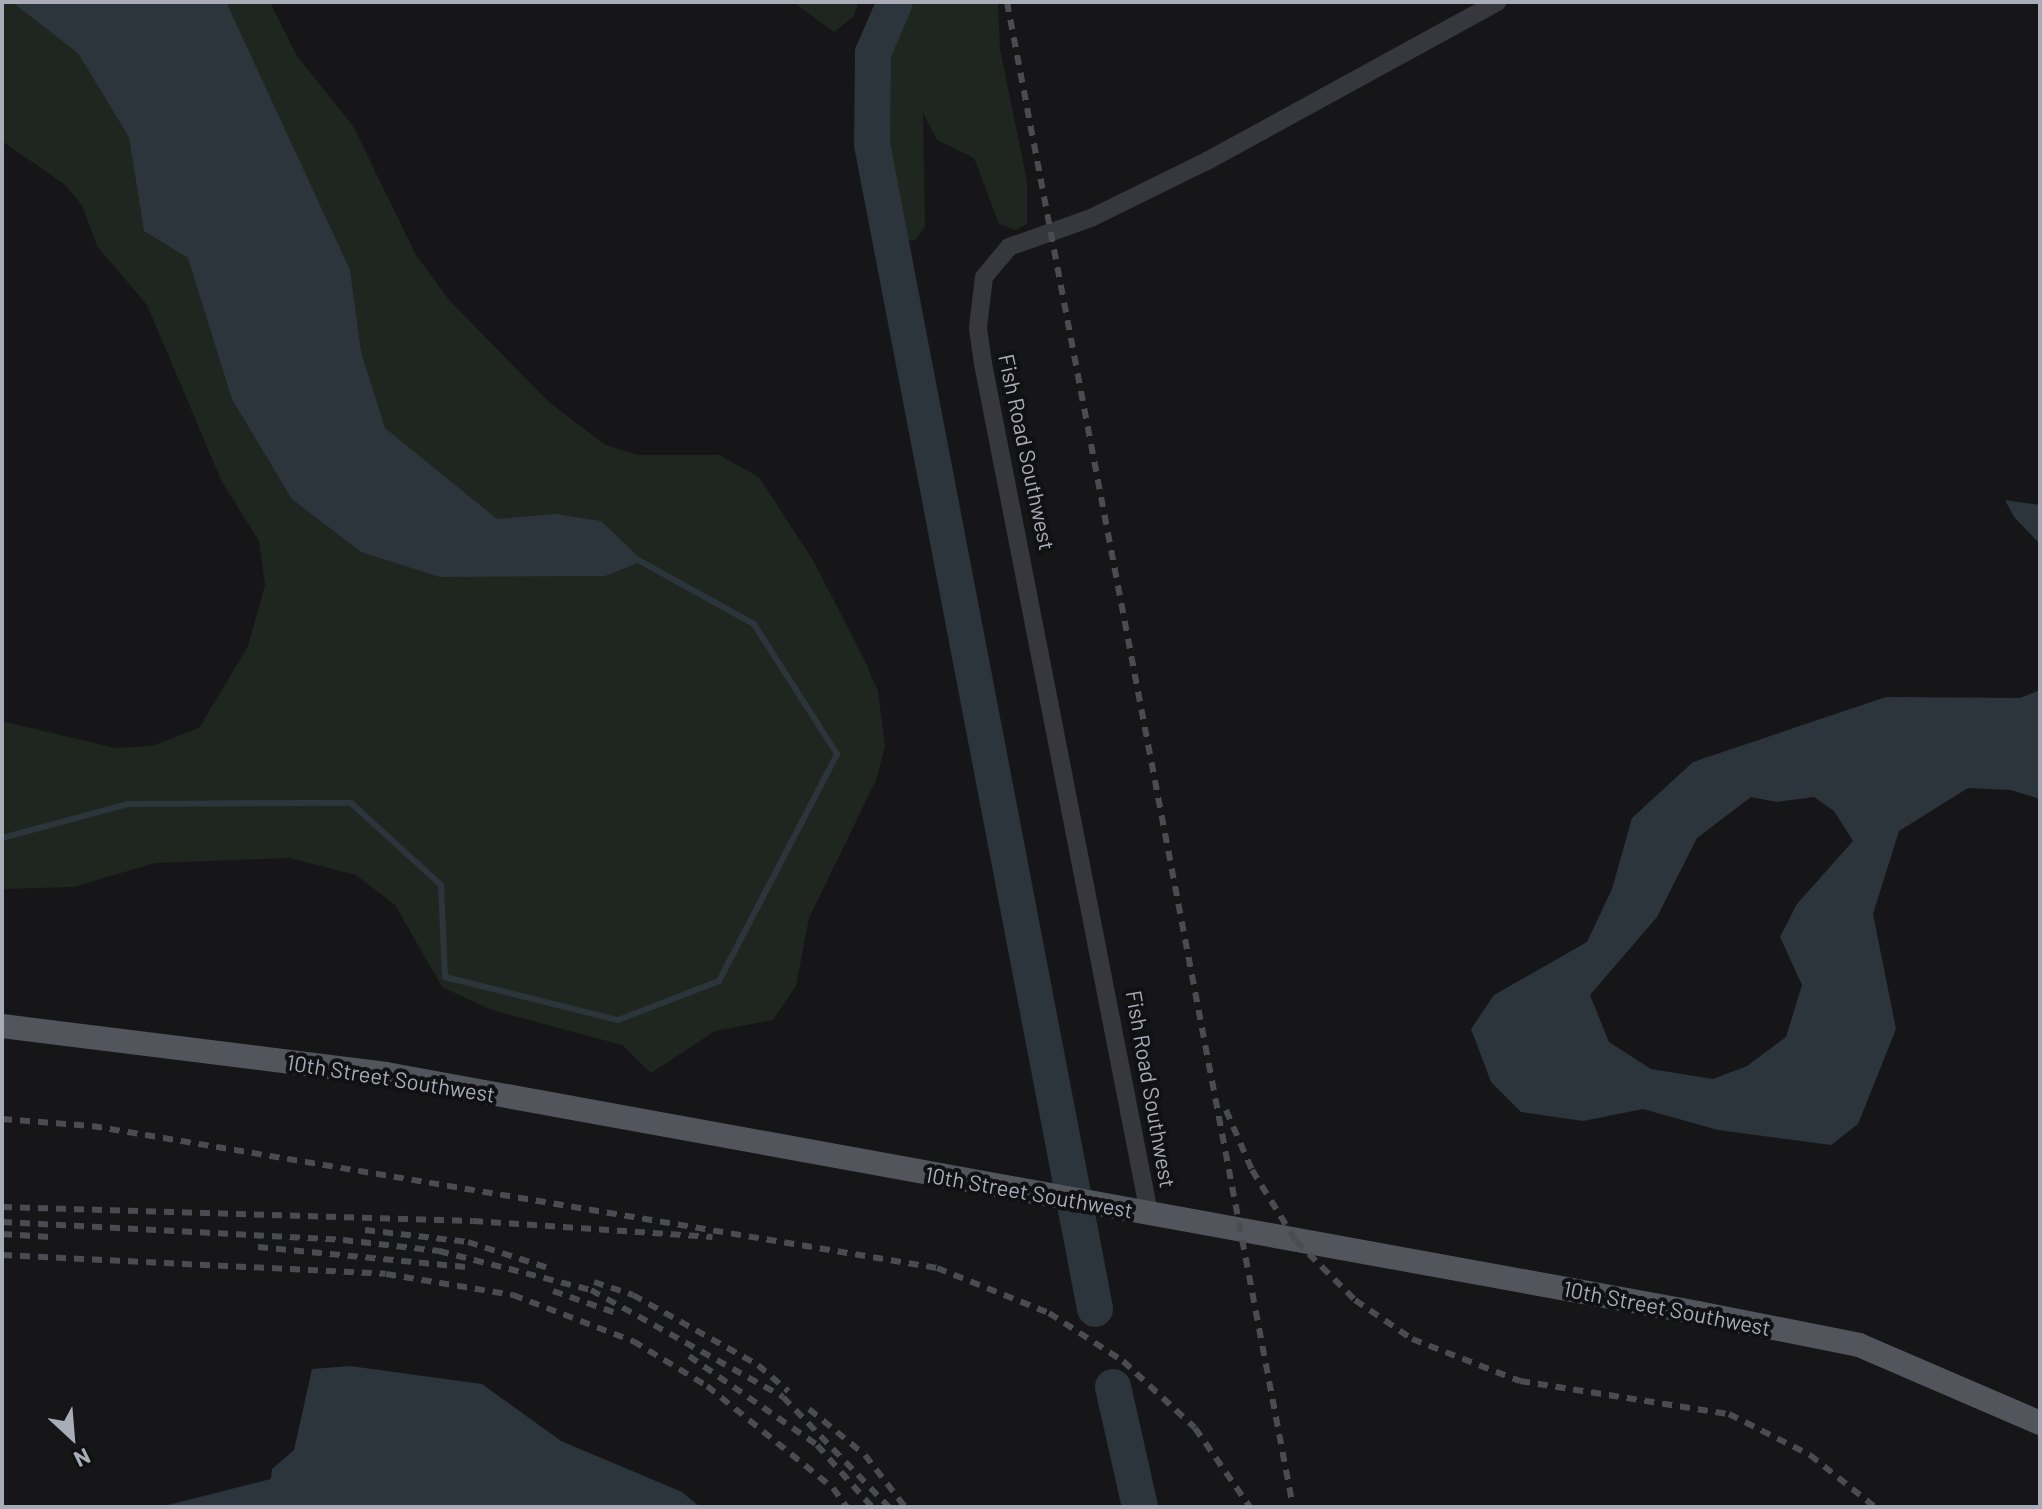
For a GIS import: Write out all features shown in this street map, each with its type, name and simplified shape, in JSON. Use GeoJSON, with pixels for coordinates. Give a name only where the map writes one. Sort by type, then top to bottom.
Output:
{"type":"FeatureCollection","features":[{"type":"Feature","properties":{"kind":"main road","name":"10th Street Southwest"},"geometry":{"type":"LineString","coordinates":[[2,1026],[386,1074],[1859,1345],[2040,1423]]}},
{"type":"Feature","properties":{"kind":"street","name":"Fish Road Southwest"},"geometry":{"type":"LineString","coordinates":[[1149,1213],[983,364],[978,327],[984,277],[1009,247],[1091,218],[1207,161],[1497,2]]}},
{"type":"Feature","properties":{"kind":"shaded area"},"geometry":{"type":"Polygon","coordinates":[[[2,2],[270,2],[297,56],[353,126],[416,255],[449,300],[549,402],[604,444],[637,455],[719,455],[759,477],[814,562],[864,659],[878,691],[885,746],[876,780],[809,918],[796,986],[773,1020],[715,1031],[651,1073],[622,1045],[492,1010],[442,987],[395,905],[356,875],[289,858],[155,863],[73,887],[2,889],[2,721],[115,748],[152,746],[199,728],[248,646],[265,585],[259,541],[222,482],[147,305],[97,246],[82,205],[64,184],[2,141],[2,2]]]}},
{"type":"Feature","properties":{"kind":"shaded area"},"geometry":{"type":"Polygon","coordinates":[[[12,2],[226,2],[350,270],[361,352],[385,428],[497,519],[555,514],[601,521],[643,561],[605,576],[440,577],[361,552],[292,499],[232,399],[188,258],[144,231],[129,137],[78,53],[12,2]]]}},
{"type":"Feature","properties":{"kind":"shaded area"},"geometry":{"type":"Polygon","coordinates":[[[793,2],[859,2],[853,17],[834,32],[793,2]]]}},
{"type":"Feature","properties":{"kind":"shaded area"},"geometry":{"type":"Polygon","coordinates":[[[883,2],[998,2],[1000,49],[1027,181],[1027,224],[1015,230],[999,224],[974,158],[937,140],[923,113],[925,227],[915,240],[902,242],[880,230],[862,191],[856,153],[866,48],[883,2]]]}},
{"type":"Feature","properties":{"kind":"shaded area"},"geometry":{"type":"Polygon","coordinates":[[[2005,500],[2040,505],[2040,544],[2014,517],[2005,500]]]}},
{"type":"Feature","properties":{"kind":"shaded area"},"geometry":{"type":"Polygon","coordinates":[[[2040,690],[2040,799],[2011,790],[1968,788],[1899,831],[1873,914],[1896,1029],[1858,1124],[1831,1145],[1718,1130],[1643,1109],[1583,1121],[1521,1112],[1491,1082],[1471,1029],[1494,995],[1587,942],[1612,889],[1632,818],[1693,762],[1886,697],[2020,698],[2040,690]],[[1751,797],[1697,838],[1657,917],[1590,995],[1609,1042],[1651,1069],[1713,1079],[1747,1066],[1786,1037],[1802,985],[1780,937],[1797,904],[1853,841],[1834,811],[1814,797],[1777,802],[1751,797]]]}},
{"type":"Feature","properties":{"kind":"shaded area"},"geometry":{"type":"Polygon","coordinates":[[[350,1366],[482,1384],[561,1441],[682,1492],[700,1507],[160,1507],[271,1479],[272,1469],[294,1450],[312,1369],[350,1366]]]}},
{"type":"Feature","properties":{"kind":"waterway"},"geometry":{"type":"LineString","coordinates":[[895,2],[873,53],[872,144],[1095,1309]]}},
{"type":"Feature","properties":{"kind":"waterway"},"geometry":{"type":"LineString","coordinates":[[2,838],[128,804],[351,803],[441,885],[445,977],[618,1020],[719,981],[837,754],[754,624],[638,560]]}},
{"type":"Feature","properties":{"kind":"waterway"},"geometry":{"type":"LineString","coordinates":[[1113,1387],[1140,1507]]}},
{"type":"Feature","properties":{"kind":"railway"},"geometry":{"type":"LineString","coordinates":[[1007,2],[1293,1507]]}},
{"type":"Feature","properties":{"kind":"railway"},"geometry":{"type":"LineString","coordinates":[[1226,1110],[1252,1170],[1296,1241],[1355,1300],[1412,1339],[1520,1381],[1729,1414],[1810,1455],[1875,1507]]}},
{"type":"Feature","properties":{"kind":"railway"},"geometry":{"type":"LineString","coordinates":[[2,1119],[92,1126],[937,1268],[1049,1313],[1123,1361],[1195,1428],[1250,1507]]}},
{"type":"Feature","properties":{"kind":"railway"},"geometry":{"type":"LineString","coordinates":[[2,1207],[473,1221],[712,1237]]}},
{"type":"Feature","properties":{"kind":"railway"},"geometry":{"type":"LineString","coordinates":[[2,1222],[343,1240],[439,1251],[591,1290],[783,1397],[889,1507]]}},
{"type":"Feature","properties":{"kind":"railway"},"geometry":{"type":"LineString","coordinates":[[365,1230],[468,1242],[548,1268]]}},
{"type":"Feature","properties":{"kind":"railway"},"geometry":{"type":"LineString","coordinates":[[2,1234],[50,1237]]}},
{"type":"Feature","properties":{"kind":"railway"},"geometry":{"type":"LineString","coordinates":[[258,1247],[465,1267]]}},
{"type":"Feature","properties":{"kind":"railway"},"geometry":{"type":"LineString","coordinates":[[2,1255],[386,1274],[513,1295],[633,1341],[707,1386],[833,1488],[847,1507]]}},
{"type":"Feature","properties":{"kind":"railway"},"geometry":{"type":"LineString","coordinates":[[594,1282],[633,1295],[758,1365],[788,1391]]}},
{"type":"Feature","properties":{"kind":"railway"},"geometry":{"type":"LineString","coordinates":[[553,1291],[613,1312]]}},
{"type":"Feature","properties":{"kind":"railway"},"geometry":{"type":"LineString","coordinates":[[689,1356],[817,1445],[872,1507]]}},
{"type":"Feature","properties":{"kind":"railway"},"geometry":{"type":"LineString","coordinates":[[809,1409],[865,1455],[905,1507]]}}]}
